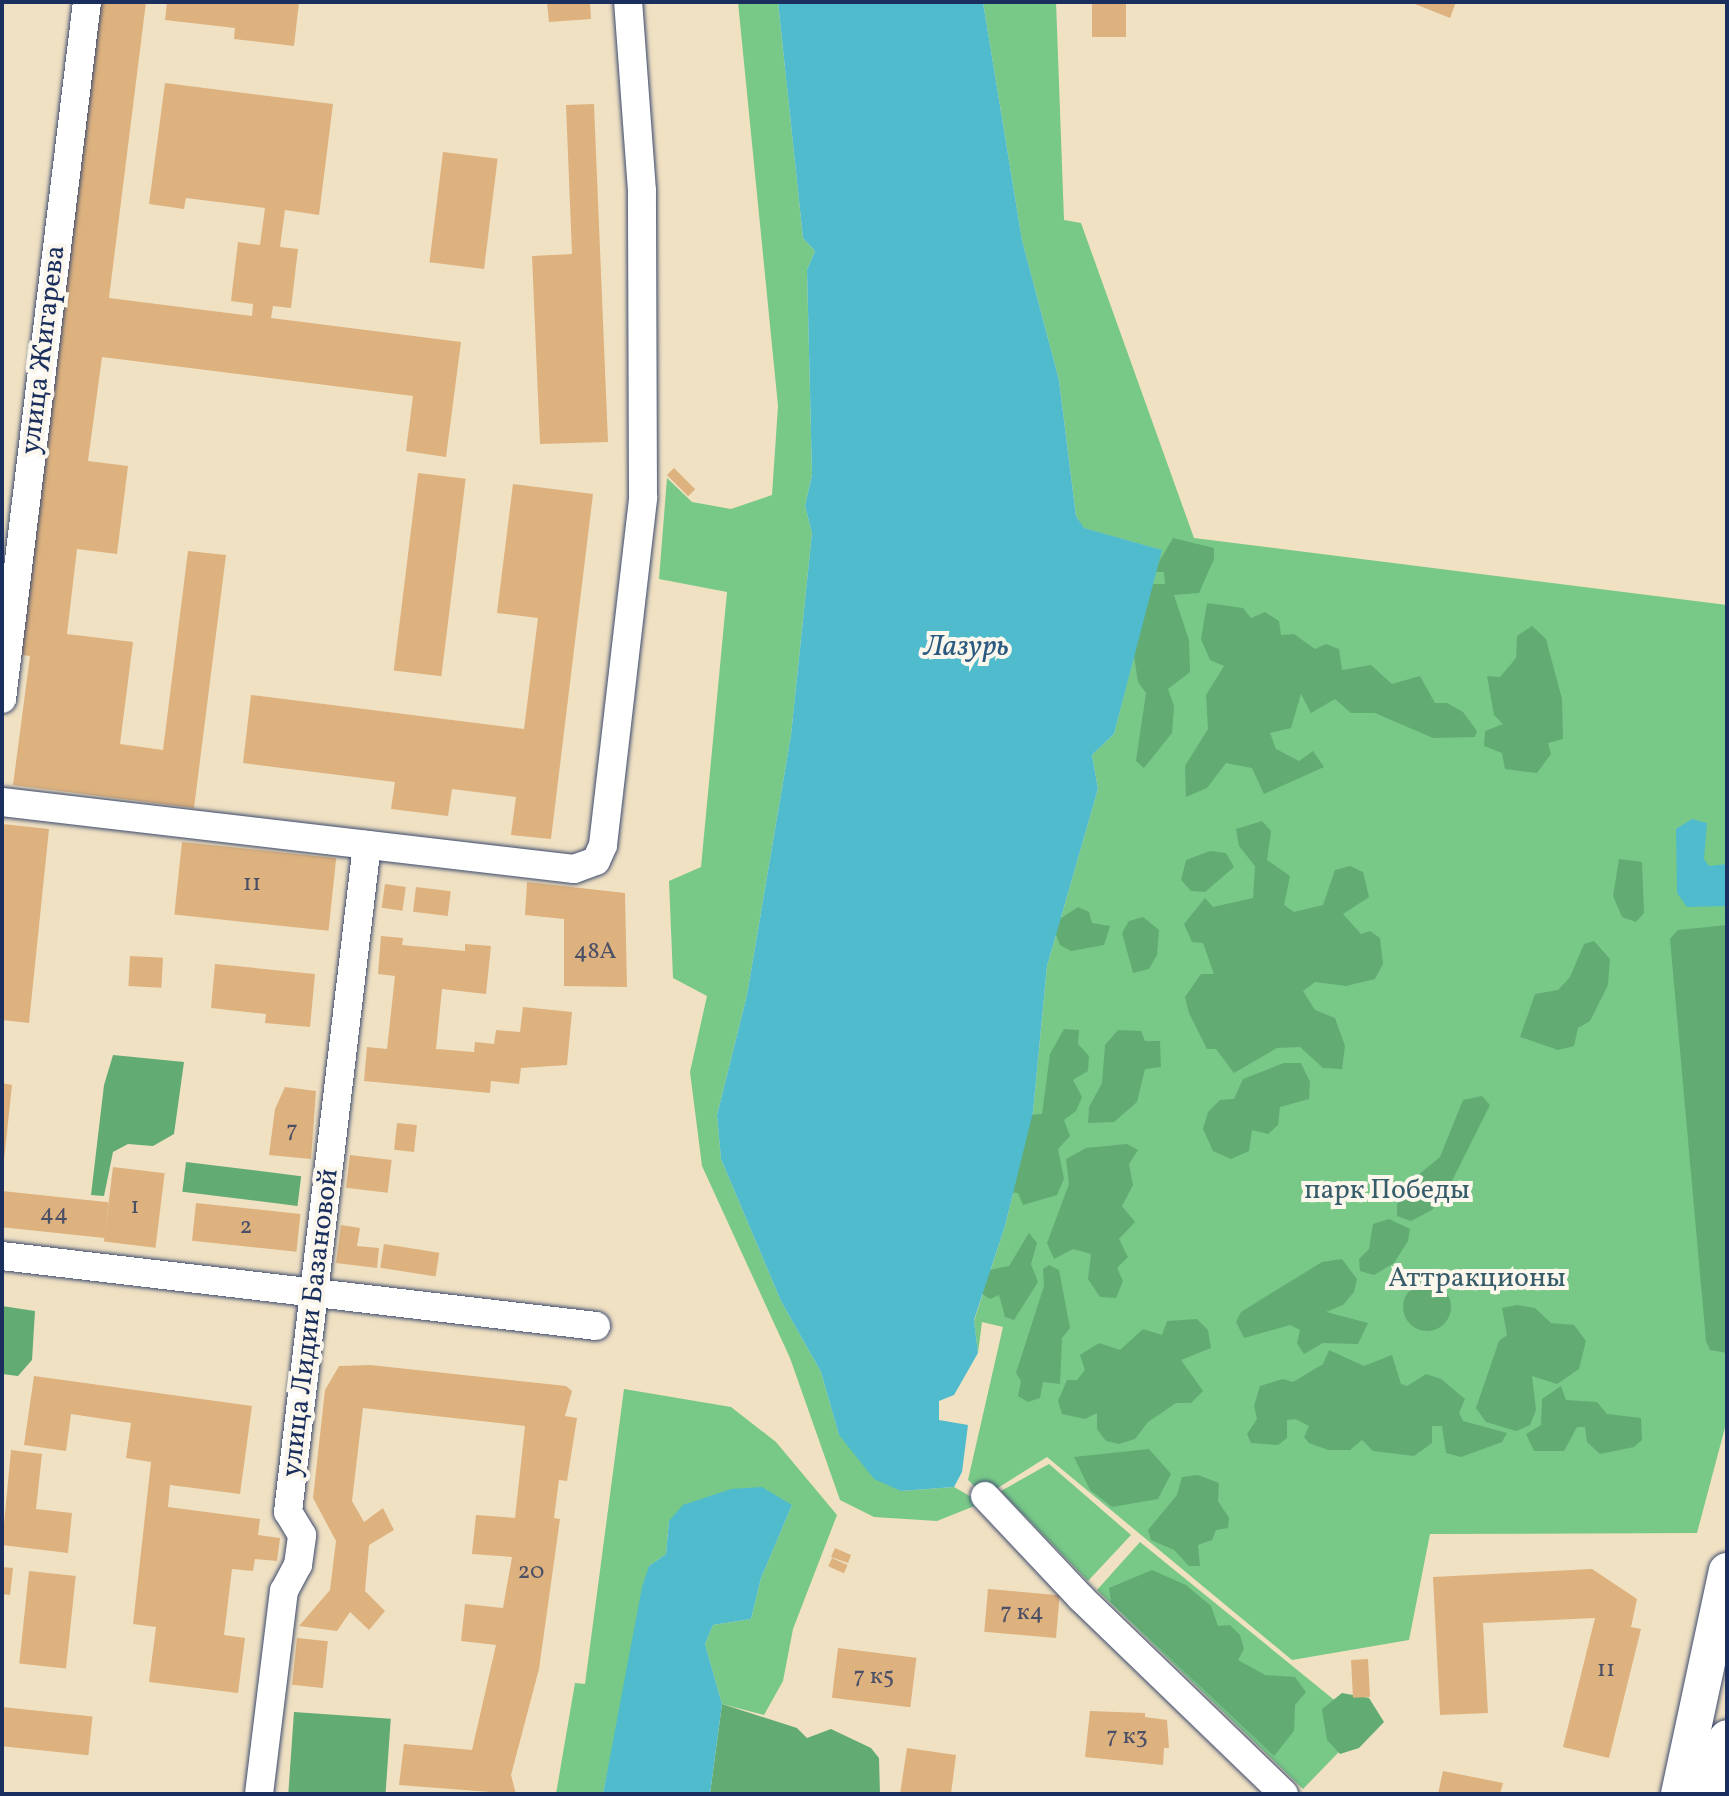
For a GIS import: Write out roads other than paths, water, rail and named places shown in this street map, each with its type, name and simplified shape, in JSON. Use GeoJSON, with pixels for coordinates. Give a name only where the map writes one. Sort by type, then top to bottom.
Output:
{"type":"FeatureCollection","features":[{"type":"Feature","properties":{"kind":"main road"},"geometry":{"type":"LineString","coordinates":[[1686,1784],[1727,1574]]}},
{"type":"Feature","properties":{"kind":"main road"},"geometry":{"type":"LineString","coordinates":[[1715,1794],[1727,1738]]}},
{"type":"Feature","properties":{"kind":"street","name":"улица Жигарева"},"geometry":{"type":"LineString","coordinates":[[2,699],[87,2]]}},
{"type":"Feature","properties":{"kind":"street"},"geometry":{"type":"LineString","coordinates":[[2,802],[574,869],[593,864],[602,851],[643,498],[642,191],[628,2]]}},
{"type":"Feature","properties":{"kind":"street","name":"улица Лидии Базановой"},"geometry":{"type":"LineString","coordinates":[[259,1794],[284,1591],[300,1550],[302,1535],[288,1512],[367,845]]}},
{"type":"Feature","properties":{"kind":"street"},"geometry":{"type":"LineString","coordinates":[[2,1256],[315,1290],[596,1326]]}},
{"type":"Feature","properties":{"kind":"street"},"geometry":{"type":"LineString","coordinates":[[985,1496],[1081,1598],[1284,1794]]}},
{"type":"Feature","properties":{"kind":"water","name":"Лазурь"},"geometry":{"type":"Polygon","coordinates":[[[778,2],[983,2],[1022,240],[1059,380],[1076,516],[1084,528],[1162,550],[1114,734],[1092,755],[1098,789],[1047,966],[1033,1112],[1005,1226],[974,1320],[978,1353],[954,1395],[939,1401],[939,1420],[968,1425],[962,1472],[954,1487],[901,1491],[874,1479],[839,1435],[821,1372],[781,1301],[721,1159],[717,1115],[747,995],[791,735],[812,533],[805,506],[812,475],[807,270],[815,251],[803,238],[778,2]]]}},
{"type":"Feature","properties":{"kind":"water"},"geometry":{"type":"Polygon","coordinates":[[[1692,819],[1707,823],[1704,859],[1709,866],[1727,864],[1727,906],[1687,907],[1677,893],[1676,829],[1692,819]]]}},
{"type":"Feature","properties":{"kind":"water"},"geometry":{"type":"Polygon","coordinates":[[[762,1487],[792,1505],[761,1578],[751,1619],[713,1625],[705,1644],[722,1704],[710,1794],[603,1794],[642,1587],[649,1566],[666,1554],[669,1521],[683,1505],[731,1489],[762,1487]]]}},
{"type":"Feature","properties":{"kind":"park label","name":"парк Победы"},"geometry":{"type":"Point","coordinates":[1387,1191]}},
{"type":"Feature","properties":{"kind":"park label","name":"Аттракционы"},"geometry":{"type":"Point","coordinates":[1477,1279]}}]}
